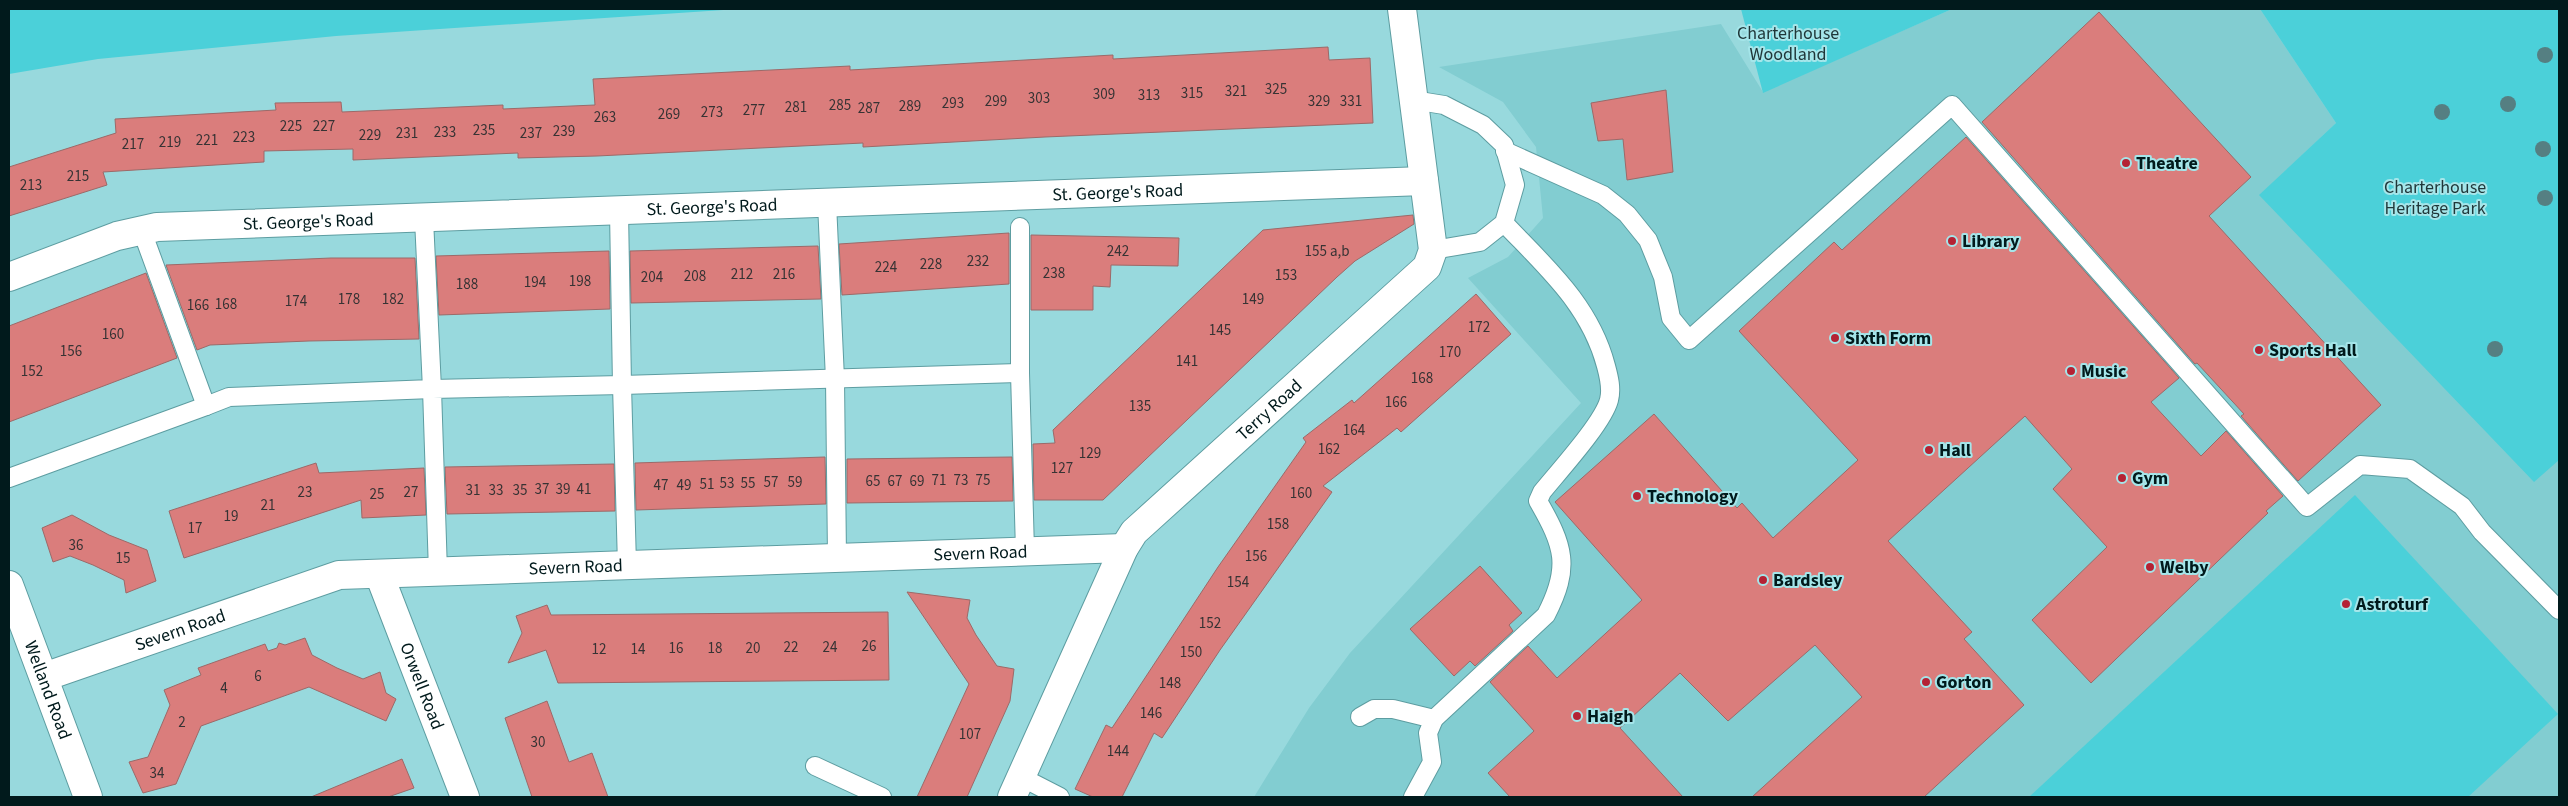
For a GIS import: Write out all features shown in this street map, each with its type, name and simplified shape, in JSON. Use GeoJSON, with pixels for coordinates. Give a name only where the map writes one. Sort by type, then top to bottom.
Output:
{"type":"FeatureCollection","features":[{"type":"Feature","properties":{"kind":"street"},"geometry":{"type":"LineString","coordinates":[[1402,9],[1433,250]]}},
{"type":"Feature","properties":{"kind":"street","name":"St. George's Road"},"geometry":{"type":"LineString","coordinates":[[9,277],[117,236],[157,227],[424,219],[1424,181]]}},
{"type":"Feature","properties":{"kind":"street","name":"Terry Road"},"geometry":{"type":"LineString","coordinates":[[1017,787],[1124,548],[1134,532],[1427,267],[1433,250]]}},
{"type":"Feature","properties":{"kind":"street","name":"Severn Road"},"geometry":{"type":"LineString","coordinates":[[44,677],[339,574],[1124,548]]}},
{"type":"Feature","properties":{"kind":"street","name":"Orwell Road"},"geometry":{"type":"LineString","coordinates":[[379,574],[465,797]]}},
{"type":"Feature","properties":{"kind":"street","name":"Welland Road"},"geometry":{"type":"LineString","coordinates":[[9,585],[88,797]]}},
{"type":"Feature","properties":{"kind":"lane"},"geometry":{"type":"LineString","coordinates":[[1414,100],[1444,105],[1483,125],[1504,145],[1515,185],[1504,223],[1480,242],[1433,250]]}},
{"type":"Feature","properties":{"kind":"lane"},"geometry":{"type":"LineString","coordinates":[[1505,151],[1603,195],[1627,214],[1648,240],[1663,277],[1672,318],[1689,340],[1952,105],[2307,507],[2360,465],[2410,469],[2462,506],[2482,532],[2559,610]]}},
{"type":"Feature","properties":{"kind":"lane"},"geometry":{"type":"LineString","coordinates":[[827,203],[836,379],[837,558]]}},
{"type":"Feature","properties":{"kind":"lane"},"geometry":{"type":"LineString","coordinates":[[619,211],[627,565]]}},
{"type":"Feature","properties":{"kind":"lane"},"geometry":{"type":"LineString","coordinates":[[424,219],[438,572]]}},
{"type":"Feature","properties":{"kind":"lane"},"geometry":{"type":"LineString","coordinates":[[1413,797],[1432,762],[1428,733],[1434,719],[1546,615],[1561,583],[1562,567],[1557,536],[1538,501],[1542,492],[1598,421],[1609,400],[1610,381],[1602,352],[1591,325],[1573,296],[1504,223]]}},
{"type":"Feature","properties":{"kind":"lane"},"geometry":{"type":"LineString","coordinates":[[1020,227],[1020,373],[1025,551]]}},
{"type":"Feature","properties":{"kind":"lane"},"geometry":{"type":"LineString","coordinates":[[142,231],[206,406]]}},
{"type":"Feature","properties":{"kind":"lane"},"geometry":{"type":"LineString","coordinates":[[9,478],[229,397],[432,389],[1020,373]]}},
{"type":"Feature","properties":{"kind":"lane"},"geometry":{"type":"LineString","coordinates":[[1360,717],[1374,709],[1393,709],[1434,719]]}},
{"type":"Feature","properties":{"kind":"lane"},"geometry":{"type":"LineString","coordinates":[[815,766],[882,797]]}},
{"type":"Feature","properties":{"kind":"lane"},"geometry":{"type":"LineString","coordinates":[[1017,787],[1060,797]]}},
{"type":"Feature","properties":{"kind":"shaded area"},"geometry":{"type":"Polygon","coordinates":[[[1952,9],[2260,9],[2336,123],[2260,195],[2559,377],[2559,797],[1254,797],[1309,708],[1350,653],[1581,403],[1468,278],[1508,257],[1543,218],[1536,147],[1503,102],[1439,67],[1721,24],[1763,92],[1952,9]]]}},
{"type":"Feature","properties":{"kind":"green space"},"geometry":{"type":"Polygon","coordinates":[[[9,9],[738,9],[336,36],[98,59],[9,74],[9,9]]]}},
{"type":"Feature","properties":{"kind":"green space","name":"Charterhouse Woodland"},"geometry":{"type":"Polygon","coordinates":[[[1741,9],[1952,9],[1763,93],[1741,9]]]}},
{"type":"Feature","properties":{"kind":"green space","name":"Charterhouse Heritage Park"},"geometry":{"type":"Polygon","coordinates":[[[2260,9],[2559,9],[2559,460],[2534,482],[2259,195],[2336,123],[2260,9]]]}},
{"type":"Feature","properties":{"kind":"green space","name":"Astroturf"},"geometry":{"type":"Polygon","coordinates":[[[2355,495],[2558,714],[2468,797],[2029,797],[2355,495]]]}},
{"type":"Feature","properties":{"kind":"building"},"geometry":{"type":"Polygon","coordinates":[[[2099,12],[2251,177],[2209,216],[2381,405],[2298,481],[2241,416],[2244,414],[2197,363],[2195,364],[1982,122],[2099,12]]]}},
{"type":"Feature","properties":{"kind":"building"},"geometry":{"type":"Polygon","coordinates":[[[1328,47],[1329,60],[1370,58],[1373,123],[863,147],[863,143],[518,158],[518,153],[353,160],[353,149],[264,151],[264,162],[103,172],[107,185],[9,216],[9,167],[116,133],[115,119],[276,110],[275,103],[341,102],[342,112],[503,105],[503,109],[595,105],[593,79],[850,66],[850,70],[1113,55],[1113,59],[1328,47]]]}},
{"type":"Feature","properties":{"kind":"building"},"geometry":{"type":"Polygon","coordinates":[[[1666,90],[1673,172],[1627,180],[1623,139],[1598,141],[1591,103],[1666,90]]]}},
{"type":"Feature","properties":{"kind":"building"},"geometry":{"type":"Polygon","coordinates":[[[1966,137],[2179,378],[2151,402],[2201,456],[2226,431],[2283,496],[2266,511],[2268,513],[2091,683],[2032,620],[2107,547],[2053,489],[2072,469],[2025,416],[1888,541],[1972,632],[1964,639],[2024,705],[1924,797],[1752,797],[1862,697],[1815,645],[1728,721],[1680,673],[1620,728],[1683,797],[1510,797],[1488,773],[1534,731],[1490,682],[1528,646],[1557,678],[1642,600],[1555,502],[1654,414],[1737,508],[1742,503],[1773,538],[1858,460],[1739,331],[1834,242],[1842,250],[1966,137]]]}},
{"type":"Feature","properties":{"kind":"building"},"geometry":{"type":"Polygon","coordinates":[[[1413,215],[1414,224],[1355,261],[1103,500],[1034,500],[1033,444],[1055,443],[1053,430],[1263,230],[1413,215]]]}},
{"type":"Feature","properties":{"kind":"building"},"geometry":{"type":"Polygon","coordinates":[[[1009,233],[1009,284],[842,295],[839,244],[1009,233]]]}},
{"type":"Feature","properties":{"kind":"building"},"geometry":{"type":"Polygon","coordinates":[[[1031,235],[1179,238],[1178,266],[1111,265],[1110,287],[1093,286],[1093,310],[1031,310],[1031,235]]]}},
{"type":"Feature","properties":{"kind":"building"},"geometry":{"type":"Polygon","coordinates":[[[818,246],[821,299],[631,303],[630,251],[818,246]]]}},
{"type":"Feature","properties":{"kind":"building"},"geometry":{"type":"Polygon","coordinates":[[[609,251],[610,309],[439,315],[436,256],[609,251]]]}},
{"type":"Feature","properties":{"kind":"building"},"geometry":{"type":"Polygon","coordinates":[[[331,258],[415,258],[419,339],[210,345],[197,350],[166,265],[331,258]]]}},
{"type":"Feature","properties":{"kind":"building"},"geometry":{"type":"Polygon","coordinates":[[[146,273],[177,358],[9,422],[9,326],[146,273]]]}},
{"type":"Feature","properties":{"kind":"building"},"geometry":{"type":"Polygon","coordinates":[[[1476,294],[1511,334],[1401,432],[1397,428],[1323,486],[1332,492],[1220,650],[1162,738],[1154,733],[1122,797],[1093,797],[1075,789],[1106,725],[1112,728],[1218,567],[1306,442],[1303,438],[1352,400],[1354,403],[1476,294]]]}},
{"type":"Feature","properties":{"kind":"building"},"geometry":{"type":"Polygon","coordinates":[[[825,457],[826,504],[636,510],[635,463],[825,457]]]}},
{"type":"Feature","properties":{"kind":"building"},"geometry":{"type":"Polygon","coordinates":[[[1012,457],[1013,501],[847,503],[847,459],[1012,457]]]}},
{"type":"Feature","properties":{"kind":"building"},"geometry":{"type":"Polygon","coordinates":[[[316,463],[319,473],[424,468],[426,515],[362,518],[361,500],[184,558],[169,511],[316,463]]]}},
{"type":"Feature","properties":{"kind":"building"},"geometry":{"type":"Polygon","coordinates":[[[614,464],[615,511],[447,514],[445,467],[614,464]]]}},
{"type":"Feature","properties":{"kind":"building"},"geometry":{"type":"Polygon","coordinates":[[[72,515],[109,535],[147,550],[156,581],[126,593],[124,580],[93,565],[70,556],[53,562],[42,528],[72,515]]]}},
{"type":"Feature","properties":{"kind":"building"},"geometry":{"type":"Polygon","coordinates":[[[1480,566],[1522,613],[1509,625],[1513,631],[1475,666],[1470,661],[1454,676],[1410,629],[1480,566]]]}},
{"type":"Feature","properties":{"kind":"building"},"geometry":{"type":"Polygon","coordinates":[[[907,592],[970,600],[967,618],[976,635],[997,666],[1014,669],[1010,701],[967,797],[917,797],[969,684],[907,592]]]}},
{"type":"Feature","properties":{"kind":"building"},"geometry":{"type":"Polygon","coordinates":[[[547,605],[551,615],[888,612],[889,680],[558,683],[546,650],[508,663],[522,633],[516,616],[547,605]]]}},
{"type":"Feature","properties":{"kind":"building"},"geometry":{"type":"Polygon","coordinates":[[[305,638],[312,655],[337,668],[363,679],[380,672],[386,693],[396,699],[386,721],[309,687],[201,726],[176,784],[143,793],[129,762],[148,757],[170,705],[164,690],[201,675],[198,668],[265,644],[268,651],[277,648],[279,643],[285,645],[305,638]]]}},
{"type":"Feature","properties":{"kind":"building"},"geometry":{"type":"Polygon","coordinates":[[[547,701],[569,762],[592,753],[608,797],[532,797],[505,718],[547,701]]]}},
{"type":"Feature","properties":{"kind":"building"},"geometry":{"type":"Polygon","coordinates":[[[402,759],[414,788],[388,797],[311,797],[402,759]]]}},
{"type":"Feature","properties":{"kind":"place","name":"Theatre"},"geometry":{"type":"Point","coordinates":[2126,163]}},
{"type":"Feature","properties":{"kind":"place","name":"Library"},"geometry":{"type":"Point","coordinates":[1952,241]}},
{"type":"Feature","properties":{"kind":"place","name":"Sixth Form"},"geometry":{"type":"Point","coordinates":[1835,338]}},
{"type":"Feature","properties":{"kind":"place","name":"Sports Hall"},"geometry":{"type":"Point","coordinates":[2259,350]}},
{"type":"Feature","properties":{"kind":"place","name":"Music"},"geometry":{"type":"Point","coordinates":[2071,371]}},
{"type":"Feature","properties":{"kind":"place","name":"Hall"},"geometry":{"type":"Point","coordinates":[1929,450]}},
{"type":"Feature","properties":{"kind":"place","name":"Gym"},"geometry":{"type":"Point","coordinates":[2122,478]}},
{"type":"Feature","properties":{"kind":"place","name":"Technology"},"geometry":{"type":"Point","coordinates":[1637,496]}},
{"type":"Feature","properties":{"kind":"place","name":"Welby"},"geometry":{"type":"Point","coordinates":[2150,567]}},
{"type":"Feature","properties":{"kind":"place","name":"Bardsley"},"geometry":{"type":"Point","coordinates":[1763,580]}},
{"type":"Feature","properties":{"kind":"place","name":"Astroturf"},"geometry":{"type":"Point","coordinates":[2346,604]}},
{"type":"Feature","properties":{"kind":"place","name":"Gorton"},"geometry":{"type":"Point","coordinates":[1926,682]}},
{"type":"Feature","properties":{"kind":"place","name":"Haigh"},"geometry":{"type":"Point","coordinates":[1577,716]}}]}
